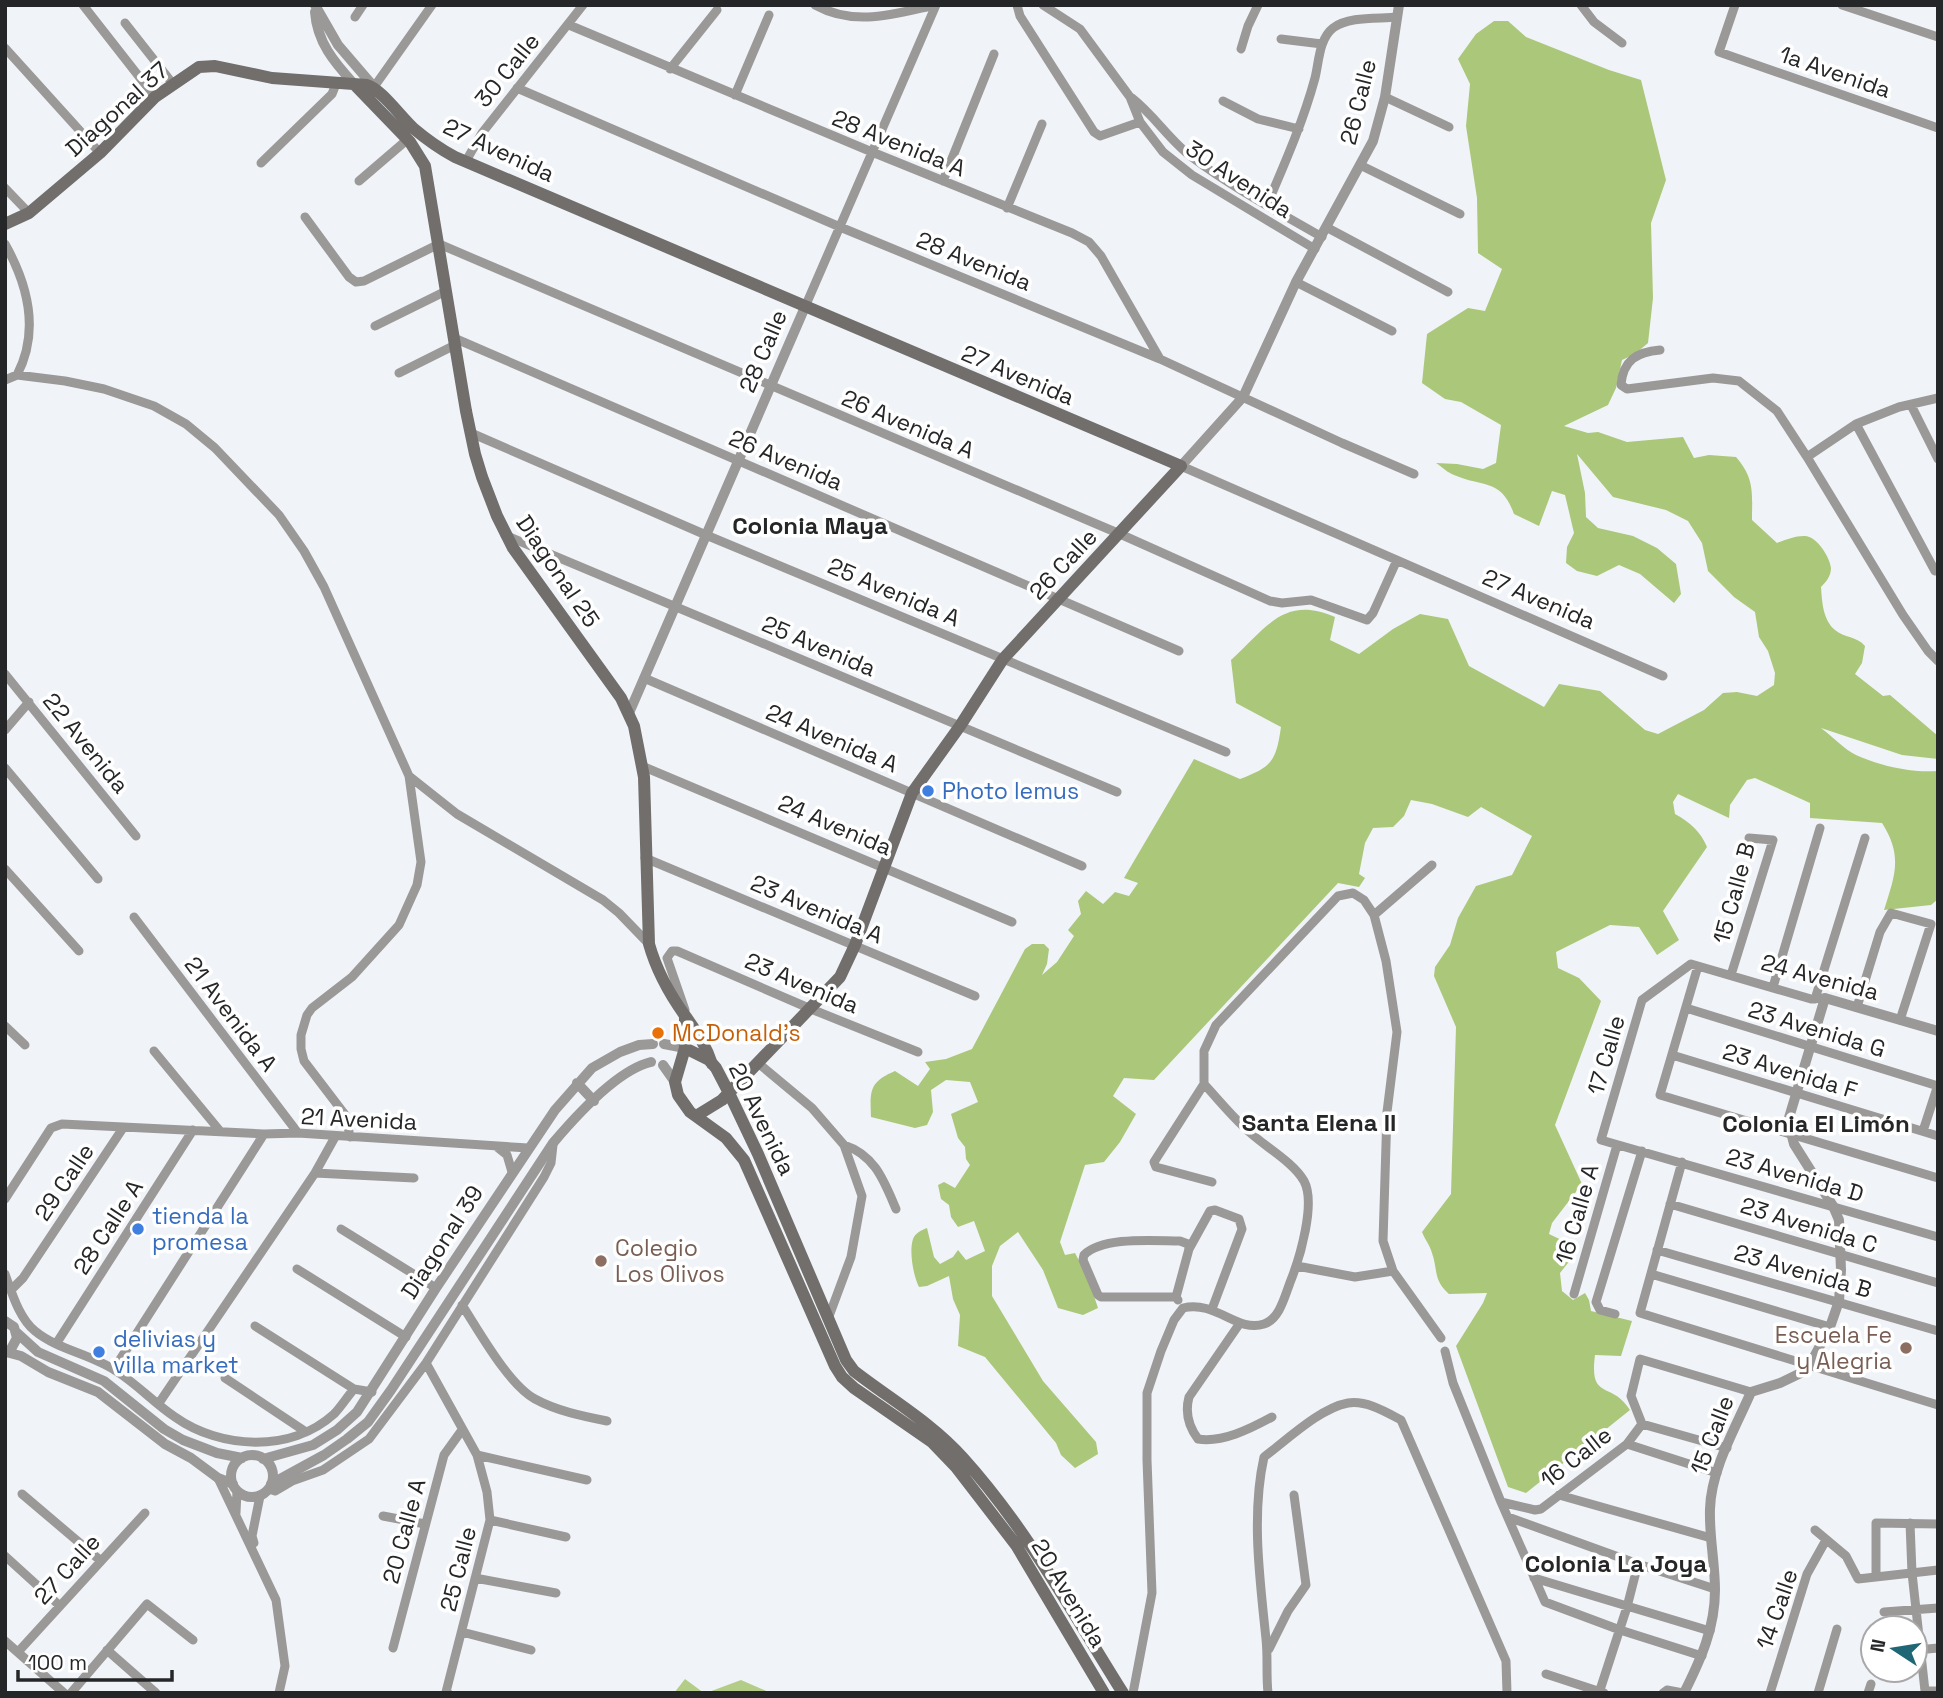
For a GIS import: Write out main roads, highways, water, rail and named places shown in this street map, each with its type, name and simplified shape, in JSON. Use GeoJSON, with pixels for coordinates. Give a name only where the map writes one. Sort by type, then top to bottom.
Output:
{"type":"FeatureCollection","features":[{"type":"Feature","properties":{"kind":"main road","name":"Diagonal 37"},"geometry":{"type":"LineString","coordinates":[[5,224],[29,213],[100,153],[155,97],[198,67],[211,65],[272,78],[374,87]]}},
{"type":"Feature","properties":{"kind":"main road","name":"Diagonal 25"},"geometry":{"type":"LineString","coordinates":[[354,84],[408,139],[425,166],[471,433],[482,477],[505,535],[629,713],[642,766],[649,944],[654,963],[706,1045],[712,1064]]}},
{"type":"Feature","properties":{"kind":"main road","name":"27 Avenida"},"geometry":{"type":"LineString","coordinates":[[374,87],[396,113],[435,145],[466,162],[1181,467]]}},
{"type":"Feature","properties":{"kind":"main road"},"geometry":{"type":"LineString","coordinates":[[422,158],[435,145]]}},
{"type":"Feature","properties":{"kind":"main road","name":"26 Calle"},"geometry":{"type":"LineString","coordinates":[[696,1116],[714,1107],[729,1093],[840,976],[855,946],[912,793],[1003,659],[1181,467]]}},
{"type":"Feature","properties":{"kind":"main road"},"geometry":{"type":"LineString","coordinates":[[685,1015],[685,1048]]}},
{"type":"Feature","properties":{"kind":"main road","name":"20 Avenida"},"geometry":{"type":"LineString","coordinates":[[1104,1693],[1016,1545],[956,1467],[932,1442],[842,1377],[744,1160],[726,1138],[681,1101],[675,1082],[685,1048],[703,1056],[712,1064],[729,1093],[846,1360],[854,1371],[963,1457],[1028,1538],[1123,1693]]}},
{"type":"Feature","properties":{"kind":"place","name":"Photo lemus"},"geometry":{"type":"Point","coordinates":[928,791]}},
{"type":"Feature","properties":{"kind":"place","name":"McDonald's"},"geometry":{"type":"Point","coordinates":[658,1033]}},
{"type":"Feature","properties":{"kind":"place","name":"tienda la promesa"},"geometry":{"type":"Point","coordinates":[138,1229]}},
{"type":"Feature","properties":{"kind":"place","name":"Colegio Los Olivos"},"geometry":{"type":"Point","coordinates":[601,1261]}},
{"type":"Feature","properties":{"kind":"place","name":"Escuela Fe y Alegria"},"geometry":{"type":"Point","coordinates":[1906,1348]}},
{"type":"Feature","properties":{"kind":"place","name":"delivias y villa market"},"geometry":{"type":"Point","coordinates":[99,1352]}},
{"type":"Feature","properties":{"kind":"district","name":"Colonia Maya"},"geometry":{"type":"Point","coordinates":[810,525]}},
{"type":"Feature","properties":{"kind":"district","name":"Santa Elena II"},"geometry":{"type":"Point","coordinates":[1319,1122]}},
{"type":"Feature","properties":{"kind":"district","name":"Colonia El Limón"},"geometry":{"type":"Point","coordinates":[1816,1123]}},
{"type":"Feature","properties":{"kind":"district","name":"Colonia La Joya"},"geometry":{"type":"Point","coordinates":[1616,1563]}}]}
